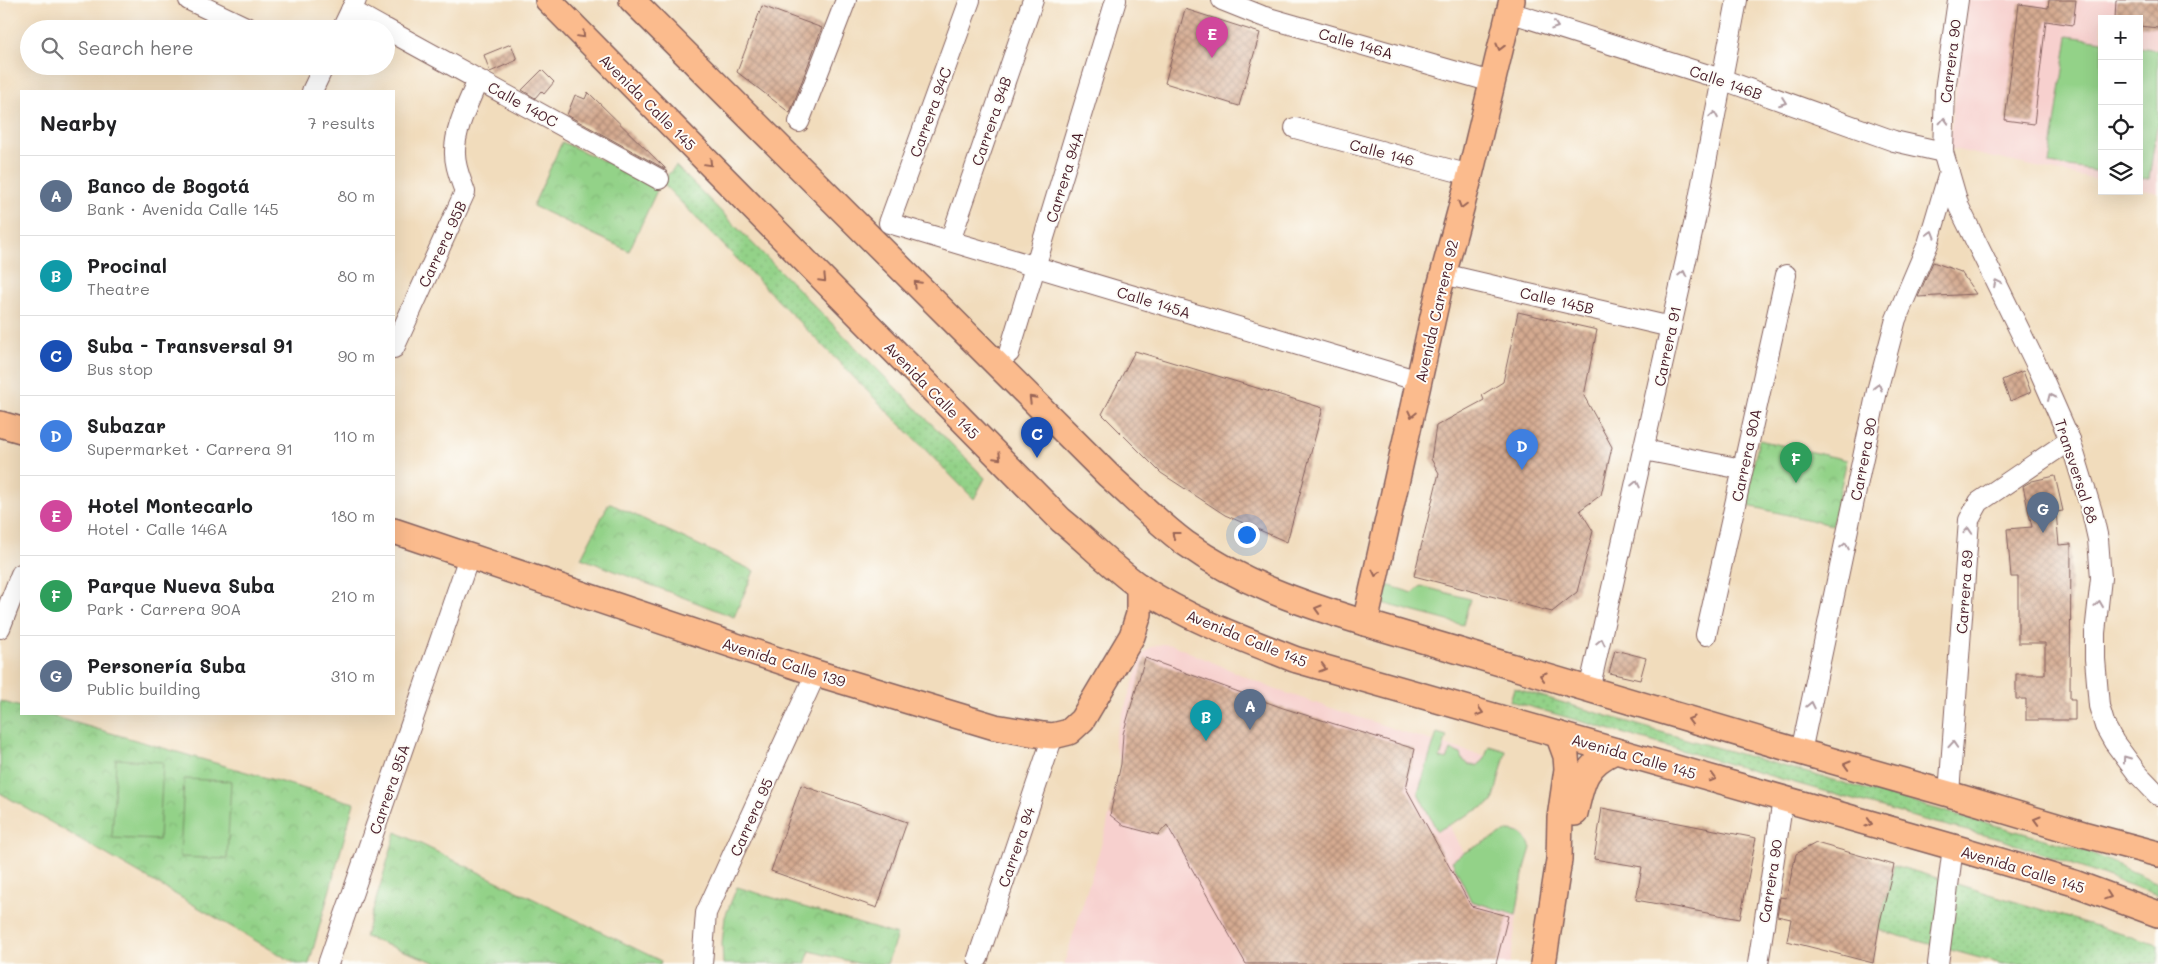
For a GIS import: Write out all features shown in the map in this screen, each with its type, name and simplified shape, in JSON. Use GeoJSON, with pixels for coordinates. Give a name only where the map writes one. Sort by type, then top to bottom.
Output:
{"type":"FeatureCollection","features":[{"type":"Feature","properties":{"kind":"main road","name":"Avenida Calle 145"},"geometry":{"type":"LineString","coordinates":[[548,0],[1061,520],[1139,586],[1180,612],[1232,635],[1297,660],[1953,847],[2074,884],[2158,914]]}},
{"type":"Feature","properties":{"kind":"main road"},"geometry":{"type":"LineString","coordinates":[[632,0],[1108,475],[1166,527],[1204,556],[1268,590],[1298,603],[1800,752],[2158,854]]}},
{"type":"Feature","properties":{"kind":"main road","name":"Avenida Carrera 92"},"geometry":{"type":"LineString","coordinates":[[1365,623],[1443,274],[1470,175],[1510,6]]}},
{"type":"Feature","properties":{"kind":"main road"},"geometry":{"type":"LineString","coordinates":[[0,424],[20,430]]}},
{"type":"Feature","properties":{"kind":"main road","name":"Avenida Calle 139"},"geometry":{"type":"LineString","coordinates":[[395,531],[816,674],[996,727],[1053,736]]}},
{"type":"Feature","properties":{"kind":"main road"},"geometry":{"type":"LineString","coordinates":[[1053,736],[1069,732],[1082,720],[1132,636],[1139,614],[1139,586]]}},
{"type":"Feature","properties":{"kind":"main road"},"geometry":{"type":"LineString","coordinates":[[1132,636],[1163,617],[1180,612]]}},
{"type":"Feature","properties":{"kind":"main road"},"geometry":{"type":"LineString","coordinates":[[1543,964],[1559,860],[1560,818],[1567,769],[1566,756],[1558,734]]}},
{"type":"Feature","properties":{"kind":"main road"},"geometry":{"type":"LineString","coordinates":[[1559,860],[1585,776],[1593,763],[1615,750]]}},
{"type":"Feature","properties":{"kind":"main road"},"geometry":{"type":"LineString","coordinates":[[2083,834],[2158,865]]}},
{"type":"Feature","properties":{"kind":"street"},"geometry":{"type":"LineString","coordinates":[[189,0],[231,20]]}},
{"type":"Feature","properties":{"kind":"street"},"geometry":{"type":"LineString","coordinates":[[799,122],[846,0]]}},
{"type":"Feature","properties":{"kind":"street","name":"Carrera 94C"},"geometry":{"type":"LineString","coordinates":[[889,223],[970,0]]}},
{"type":"Feature","properties":{"kind":"street","name":"Carrera 94B"},"geometry":{"type":"LineString","coordinates":[[950,241],[1033,0]]}},
{"type":"Feature","properties":{"kind":"street","name":"Carrera 94A"},"geometry":{"type":"LineString","coordinates":[[1009,353],[1116,0]]}},
{"type":"Feature","properties":{"kind":"street","name":"Calle 146A"},"geometry":{"type":"LineString","coordinates":[[1222,0],[1264,8],[1492,82]]}},
{"type":"Feature","properties":{"kind":"street","name":"Carrera 91"},"geometry":{"type":"LineString","coordinates":[[1589,690],[1695,220],[1737,0]]}},
{"type":"Feature","properties":{"kind":"street","name":"Carrera 90"},"geometry":{"type":"LineString","coordinates":[[1943,152],[1945,90],[1958,0]]}},
{"type":"Feature","properties":{"kind":"street"},"geometry":{"type":"LineString","coordinates":[[346,20],[353,5]]}},
{"type":"Feature","properties":{"kind":"street","name":"Calle 140C"},"geometry":{"type":"LineString","coordinates":[[353,5],[374,20]]}},
{"type":"Feature","properties":{"kind":"street","name":"Calle 146B"},"geometry":{"type":"LineString","coordinates":[[1510,6],[1894,141],[1943,152]]}},
{"type":"Feature","properties":{"kind":"street","name":"Calle 140C"},"geometry":{"type":"LineString","coordinates":[[395,34],[659,179]]}},
{"type":"Feature","properties":{"kind":"street"},"geometry":{"type":"LineString","coordinates":[[312,90],[320,75]]}},
{"type":"Feature","properties":{"kind":"street","name":"Carrera 95B"},"geometry":{"type":"LineString","coordinates":[[395,346],[465,192],[457,171],[454,153],[460,126],[478,80]]}},
{"type":"Feature","properties":{"kind":"street","name":"Calle 146"},"geometry":{"type":"LineString","coordinates":[[1295,128],[1470,175]]}},
{"type":"Feature","properties":{"kind":"street","name":"Transversal 88"},"geometry":{"type":"LineString","coordinates":[[1943,152],[1959,207],[1973,239],[1998,286],[2070,440],[2092,512],[2098,539],[2101,578],[2095,633],[2095,659],[2100,706],[2106,726],[2114,742],[2137,773],[2158,795]]}},
{"type":"Feature","properties":{"kind":"street","name":"Carrera 90"},"geometry":{"type":"LineString","coordinates":[[1800,752],[1877,391],[1896,318],[1928,244],[1949,173]]}},
{"type":"Feature","properties":{"kind":"street","name":"Calle 145A"},"geometry":{"type":"LineString","coordinates":[[889,223],[1419,381]]}},
{"type":"Feature","properties":{"kind":"street","name":"Calle 145B"},"geometry":{"type":"LineString","coordinates":[[1443,274],[1671,326]]}},
{"type":"Feature","properties":{"kind":"street","name":"Carrera 90A"},"geometry":{"type":"LineString","coordinates":[[1706,635],[1786,275]]}},
{"type":"Feature","properties":{"kind":"street","name":"Carrera 89"},"geometry":{"type":"LineString","coordinates":[[1948,794],[1969,520],[1979,502],[2070,440]]}},
{"type":"Feature","properties":{"kind":"street"},"geometry":{"type":"LineString","coordinates":[[1644,450],[1742,470]]}},
{"type":"Feature","properties":{"kind":"street","name":"Carrera 95A"},"geometry":{"type":"LineString","coordinates":[[328,964],[470,557]]}},
{"type":"Feature","properties":{"kind":"street"},"geometry":{"type":"LineString","coordinates":[[0,628],[20,577]]}},
{"type":"Feature","properties":{"kind":"street","name":"Carrera 95"},"geometry":{"type":"LineString","coordinates":[[702,964],[706,913],[816,674]]}},
{"type":"Feature","properties":{"kind":"street","name":"Carrera 94"},"geometry":{"type":"LineString","coordinates":[[978,958],[1053,736]]}},
{"type":"Feature","properties":{"kind":"street","name":"Carrera 90"},"geometry":{"type":"LineString","coordinates":[[1758,964],[1783,799]]}},
{"type":"Feature","properties":{"kind":"street"},"geometry":{"type":"LineString","coordinates":[[1938,964],[1953,847]]}},
{"type":"Feature","properties":{"kind":"shaded area"},"geometry":{"type":"Polygon","coordinates":[[[1968,0],[2158,0],[2158,193],[2143,190],[2143,15],[2098,15],[2098,180],[1948,148],[1968,0]]]}},
{"type":"Feature","properties":{"kind":"shaded area"},"geometry":{"type":"Polygon","coordinates":[[[1162,644],[1173,645],[1274,689],[1412,735],[1504,762],[1493,802],[1449,825],[1463,853],[1507,831],[1518,831],[1527,837],[1531,848],[1523,875],[1510,964],[1064,964],[1106,829],[1121,764],[1115,746],[1115,737],[1143,653],[1151,647],[1162,644]]]}},
{"type":"Feature","properties":{"kind":"green space"},"geometry":{"type":"Polygon","coordinates":[[[2068,36],[2098,40],[2098,171],[2049,164],[2068,36]]]}},
{"type":"Feature","properties":{"kind":"green space"},"geometry":{"type":"Polygon","coordinates":[[[2143,48],[2158,50],[2158,119],[2149,179],[2143,178],[2143,48]]]}},
{"type":"Feature","properties":{"kind":"green space"},"geometry":{"type":"Polygon","coordinates":[[[562,142],[659,186],[629,251],[533,206],[562,142]]]}},
{"type":"Feature","properties":{"kind":"green space"},"geometry":{"type":"Polygon","coordinates":[[[676,166],[985,478],[974,499],[661,182],[676,166]]]}},
{"type":"Feature","properties":{"kind":"green space"},"geometry":{"type":"Polygon","coordinates":[[[1759,440],[1847,460],[1832,525],[1744,505],[1759,440]]]}},
{"type":"Feature","properties":{"kind":"green space"},"geometry":{"type":"Polygon","coordinates":[[[609,503],[754,571],[734,617],[581,558],[609,503]]]}},
{"type":"Feature","properties":{"kind":"green space"},"geometry":{"type":"Polygon","coordinates":[[[1387,585],[1413,593],[1421,586],[1470,599],[1463,625],[1382,603],[1387,585]]]}},
{"type":"Feature","properties":{"kind":"green space"},"geometry":{"type":"Polygon","coordinates":[[[1514,688],[1661,732],[2087,851],[2158,883],[2158,895],[2003,840],[1924,820],[1510,701],[1514,688]]]}},
{"type":"Feature","properties":{"kind":"green space"},"geometry":{"type":"Polygon","coordinates":[[[0,701],[20,707],[20,715],[48,715],[354,803],[309,964],[296,964],[0,793],[0,701]]]}},
{"type":"Feature","properties":{"kind":"green space"},"geometry":{"type":"Polygon","coordinates":[[[1437,733],[1447,736],[1440,758],[1447,760],[1451,750],[1461,754],[1463,760],[1470,765],[1477,766],[1484,760],[1489,746],[1506,751],[1493,802],[1437,831],[1418,793],[1437,733]]]}},
{"type":"Feature","properties":{"kind":"green space"},"geometry":{"type":"Polygon","coordinates":[[[116,759],[163,762],[159,840],[112,838],[116,759]]]}},
{"type":"Feature","properties":{"kind":"green space"},"geometry":{"type":"Polygon","coordinates":[[[184,779],[231,781],[227,859],[180,857],[184,779]]]}},
{"type":"Feature","properties":{"kind":"green space"},"geometry":{"type":"Polygon","coordinates":[[[1507,831],[1522,835],[1531,848],[1523,875],[1516,915],[1471,901],[1452,861],[1463,853],[1507,831]]]}},
{"type":"Feature","properties":{"kind":"green space"},"geometry":{"type":"Polygon","coordinates":[[[396,832],[661,961],[660,964],[440,964],[365,937],[396,832]]]}},
{"type":"Feature","properties":{"kind":"green space"},"geometry":{"type":"Polygon","coordinates":[[[1894,865],[2158,945],[2158,964],[2002,964],[1878,930],[1894,865]]]}},
{"type":"Feature","properties":{"kind":"green space"},"geometry":{"type":"Polygon","coordinates":[[[737,887],[897,935],[887,964],[860,964],[810,951],[805,964],[723,964],[722,943],[725,917],[737,887]]]}},
{"type":"Feature","properties":{"kind":"building"},"geometry":{"type":"Polygon","coordinates":[[[2049,0],[2076,0],[2073,25],[2046,21],[2034,124],[2005,120],[2019,4],[2048,8],[2049,0]]]}},
{"type":"Feature","properties":{"kind":"building"},"geometry":{"type":"Polygon","coordinates":[[[2116,0],[2158,0],[2158,28],[2143,26],[2143,15],[2115,15],[2116,0]]]}},
{"type":"Feature","properties":{"kind":"building"},"geometry":{"type":"Polygon","coordinates":[[[762,6],[822,28],[790,113],[737,72],[762,6]]]}},
{"type":"Feature","properties":{"kind":"building"},"geometry":{"type":"Polygon","coordinates":[[[1185,9],[1260,33],[1239,106],[1165,83],[1185,9]]]}},
{"type":"Feature","properties":{"kind":"building"},"geometry":{"type":"Polygon","coordinates":[[[511,44],[517,60],[490,72],[484,55],[511,44]]]}},
{"type":"Feature","properties":{"kind":"building"},"geometry":{"type":"Polygon","coordinates":[[[542,70],[554,82],[544,94],[541,91],[535,98],[522,90],[542,70]]]}},
{"type":"Feature","properties":{"kind":"building"},"geometry":{"type":"Polygon","coordinates":[[[588,92],[665,169],[567,115],[575,95],[585,99],[588,92]]]}},
{"type":"Feature","properties":{"kind":"building"},"geometry":{"type":"Polygon","coordinates":[[[1933,262],[1961,272],[1976,294],[1918,297],[1933,262]]]}},
{"type":"Feature","properties":{"kind":"building"},"geometry":{"type":"Polygon","coordinates":[[[1518,312],[1597,330],[1584,396],[1612,447],[1601,495],[1580,510],[1593,531],[1577,592],[1552,612],[1414,576],[1439,473],[1431,459],[1436,426],[1484,400],[1482,395],[1503,382],[1518,312]]]}},
{"type":"Feature","properties":{"kind":"building"},"geometry":{"type":"Polygon","coordinates":[[[1135,351],[1323,408],[1287,542],[1225,515],[1161,473],[1102,414],[1135,351]]]}},
{"type":"Feature","properties":{"kind":"building"},"geometry":{"type":"Polygon","coordinates":[[[2023,371],[2031,392],[2010,401],[2002,380],[2023,371]]]}},
{"type":"Feature","properties":{"kind":"building"},"geometry":{"type":"Polygon","coordinates":[[[2055,476],[2063,511],[2056,512],[2059,545],[2071,544],[2070,699],[2075,699],[2075,720],[2026,720],[2026,699],[2016,699],[2016,674],[2045,674],[2045,643],[2018,643],[2018,577],[2011,577],[2007,529],[2032,527],[2023,486],[2032,481],[2055,476]]]}},
{"type":"Feature","properties":{"kind":"building"},"geometry":{"type":"Polygon","coordinates":[[[1615,650],[1646,658],[1640,680],[1609,673],[1615,650]]]}},
{"type":"Feature","properties":{"kind":"building"},"geometry":{"type":"Polygon","coordinates":[[[1145,658],[1283,708],[1415,749],[1406,788],[1471,906],[1508,916],[1496,964],[1246,964],[1167,825],[1158,835],[1124,826],[1110,815],[1121,764],[1123,734],[1145,658]]]}},
{"type":"Feature","properties":{"kind":"building"},"geometry":{"type":"Polygon","coordinates":[[[801,785],[907,822],[877,908],[771,871],[801,785]]]}},
{"type":"Feature","properties":{"kind":"building"},"geometry":{"type":"Polygon","coordinates":[[[1602,808],[1756,838],[1740,919],[1636,900],[1642,867],[1594,859],[1602,808]]]}},
{"type":"Feature","properties":{"kind":"building"},"geometry":{"type":"Polygon","coordinates":[[[1816,843],[1894,865],[1880,922],[1873,963],[1787,941],[1791,919],[1777,916],[1780,897],[1786,898],[1796,854],[1816,843]]]}},
{"type":"Feature","properties":{"kind":"place","name":"Hotel Montecarlo"},"geometry":{"type":"Point","coordinates":[1212,58]}},
{"type":"Feature","properties":{"kind":"place","name":"Suba - Transversal 91"},"geometry":{"type":"Point","coordinates":[1037,458]}},
{"type":"Feature","properties":{"kind":"place","name":"Subazar"},"geometry":{"type":"Point","coordinates":[1522,470]}},
{"type":"Feature","properties":{"kind":"place","name":"Parque Nueva Suba"},"geometry":{"type":"Point","coordinates":[1796,483]}},
{"type":"Feature","properties":{"kind":"place","name":"Personería Suba"},"geometry":{"type":"Point","coordinates":[2043,533]}},
{"type":"Feature","properties":{"kind":"place","name":"Banco de Bogotá"},"geometry":{"type":"Point","coordinates":[1250,730]}},
{"type":"Feature","properties":{"kind":"place","name":"Procinal"},"geometry":{"type":"Point","coordinates":[1206,741]}}]}
